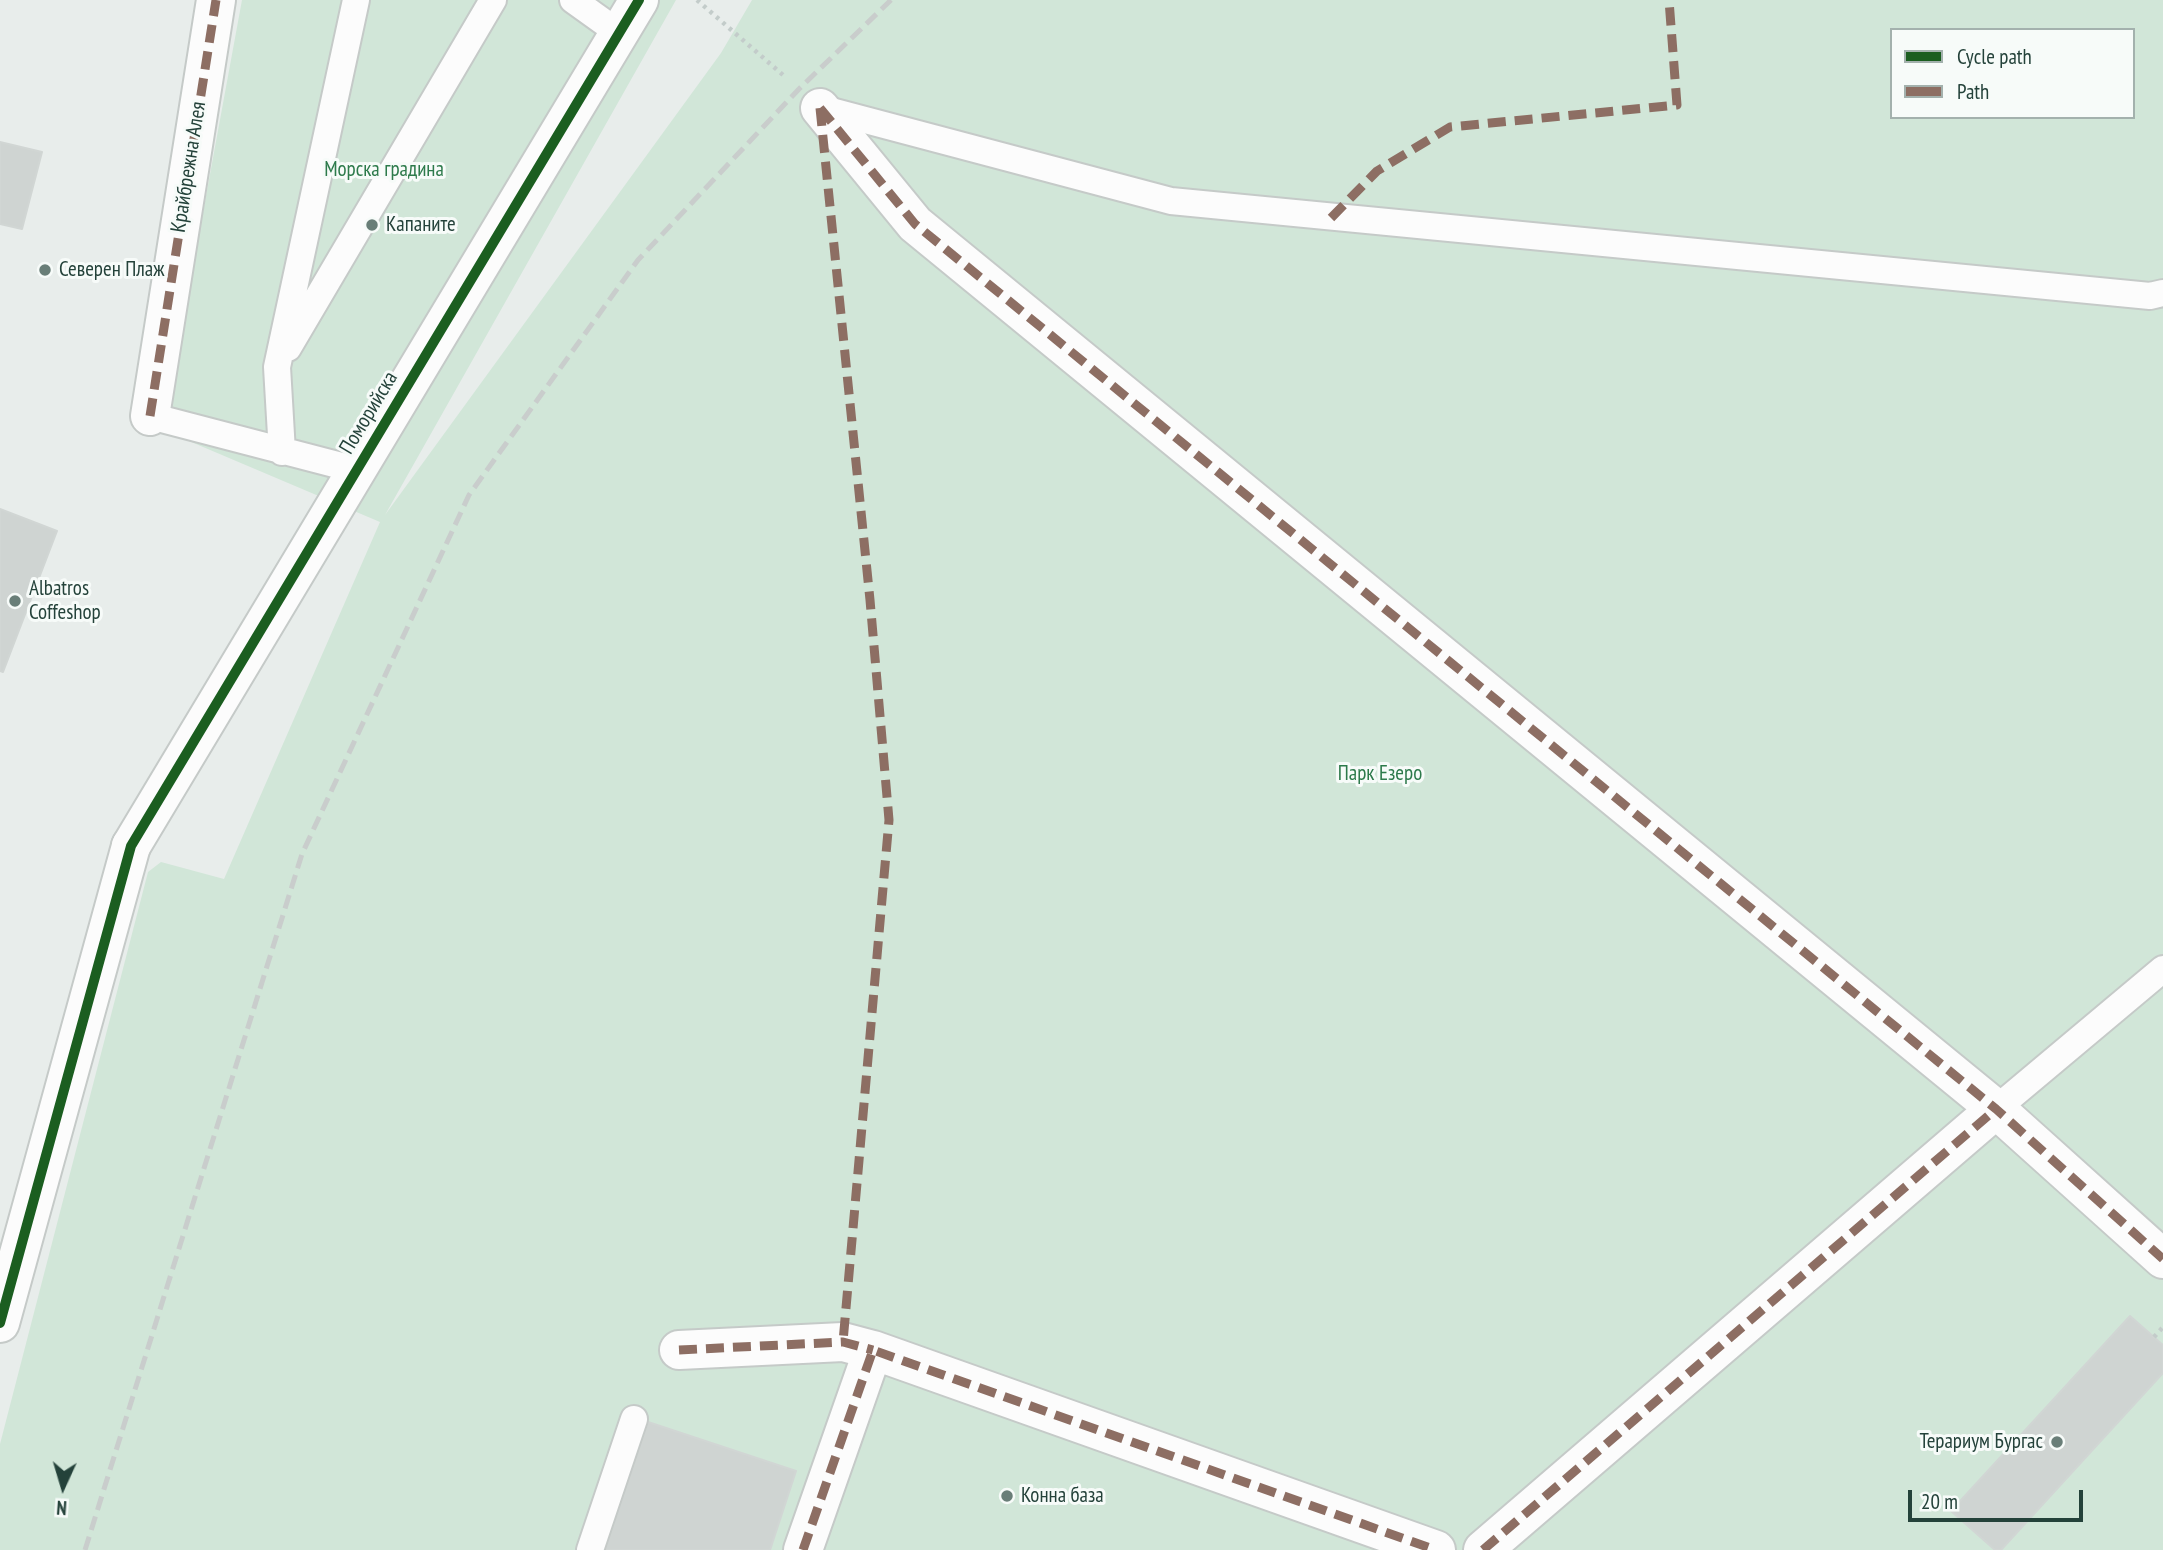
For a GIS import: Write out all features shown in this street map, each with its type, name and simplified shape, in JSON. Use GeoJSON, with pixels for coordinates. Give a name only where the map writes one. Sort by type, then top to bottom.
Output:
{"type":"FeatureCollection","features":[{"type":"Feature","properties":{"kind":"street","name":"Крайбрежна Алея"},"geometry":{"type":"LineString","coordinates":[[150,416],[216,0]]}},
{"type":"Feature","properties":{"kind":"street","name":"Поморийска"},"geometry":{"type":"LineString","coordinates":[[0,1323],[131,846],[639,0]]}},
{"type":"Feature","properties":{"kind":"street"},"geometry":{"type":"LineString","coordinates":[[820,108],[915,224],[1996,1109],[2163,1259]]}},
{"type":"Feature","properties":{"kind":"street"},"geometry":{"type":"LineString","coordinates":[[1483,1550],[1996,1109]]}},
{"type":"Feature","properties":{"kind":"street"},"geometry":{"type":"LineString","coordinates":[[679,1350],[843,1342],[873,1350],[1436,1550]]}},
{"type":"Feature","properties":{"kind":"street"},"geometry":{"type":"LineString","coordinates":[[803,1550],[873,1350]]}},
{"type":"Feature","properties":{"kind":"lane"},"geometry":{"type":"LineString","coordinates":[[282,452],[277,367],[356,0]]}},
{"type":"Feature","properties":{"kind":"lane"},"geometry":{"type":"LineString","coordinates":[[277,367],[493,0]]}},
{"type":"Feature","properties":{"kind":"lane"},"geometry":{"type":"LineString","coordinates":[[573,0],[619,33]]}},
{"type":"Feature","properties":{"kind":"lane"},"geometry":{"type":"LineString","coordinates":[[820,108],[1171,201],[2159,298]]}},
{"type":"Feature","properties":{"kind":"lane"},"geometry":{"type":"LineString","coordinates":[[150,416],[358,470]]}},
{"type":"Feature","properties":{"kind":"lane"},"geometry":{"type":"LineString","coordinates":[[1996,1109],[2163,969]]}},
{"type":"Feature","properties":{"kind":"lane"},"geometry":{"type":"LineString","coordinates":[[590,1550],[634,1419]]}},
{"type":"Feature","properties":{"kind":"path"},"geometry":{"type":"LineString","coordinates":[[697,0],[820,108]]}},
{"type":"Feature","properties":{"kind":"path"},"geometry":{"type":"LineString","coordinates":[[2154,1337],[2163,1327]]}},
{"type":"Feature","properties":{"kind":"green space","name":"Парк Езеро"},"geometry":{"type":"Polygon","coordinates":[[[242,0],[676,0],[385,515],[721,53],[752,0],[2163,0],[2163,1550],[0,1550],[0,1444],[148,872],[161,862],[224,879],[380,522],[163,430],[242,0]]]}},
{"type":"Feature","properties":{"kind":"building"},"geometry":{"type":"Polygon","coordinates":[[[0,142],[42,152],[22,229],[0,224],[0,142]]]}},
{"type":"Feature","properties":{"kind":"building","name":"Albatros Coffeshop"},"geometry":{"type":"Polygon","coordinates":[[[0,509],[57,531],[3,672],[0,671],[0,509]]]}},
{"type":"Feature","properties":{"kind":"building","name":"Терариум Бургас"},"geometry":{"type":"Polygon","coordinates":[[[2130,1316],[2163,1345],[2163,1373],[2001,1550],[1995,1550],[1951,1511],[2130,1316]]]}},
{"type":"Feature","properties":{"kind":"building"},"geometry":{"type":"Polygon","coordinates":[[[648,1422],[796,1471],[770,1550],[605,1550],[648,1422]]]}},
{"type":"Feature","properties":{"kind":"railway"},"geometry":{"type":"LineString","coordinates":[[85,1550],[302,854],[469,495],[638,260],[799,89],[891,0]]}},
{"type":"Feature","properties":{"kind":"marked path"},"geometry":{"type":"LineString","coordinates":[[150,416],[216,0]]}},
{"type":"Feature","properties":{"kind":"marked path"},"geometry":{"type":"LineString","coordinates":[[1331,218],[1377,171],[1450,127],[1677,105],[1669,0]]}},
{"type":"Feature","properties":{"kind":"marked path"},"geometry":{"type":"LineString","coordinates":[[820,108],[915,224],[1996,1109],[2163,1259]]}},
{"type":"Feature","properties":{"kind":"marked path"},"geometry":{"type":"LineString","coordinates":[[820,108],[870,600],[889,820],[843,1342]]}},
{"type":"Feature","properties":{"kind":"marked path"},"geometry":{"type":"LineString","coordinates":[[1483,1550],[1996,1109]]}},
{"type":"Feature","properties":{"kind":"marked path"},"geometry":{"type":"LineString","coordinates":[[679,1350],[843,1342],[873,1350]]}},
{"type":"Feature","properties":{"kind":"marked path"},"geometry":{"type":"LineString","coordinates":[[803,1550],[873,1350],[1436,1550]]}},
{"type":"Feature","properties":{"kind":"cycle path"},"geometry":{"type":"LineString","coordinates":[[0,1323],[131,846],[639,0]]}},
{"type":"Feature","properties":{"kind":"place","name":"Капаните"},"geometry":{"type":"Point","coordinates":[372,225]}},
{"type":"Feature","properties":{"kind":"place","name":"Северен Плаж"},"geometry":{"type":"Point","coordinates":[45,270]}},
{"type":"Feature","properties":{"kind":"place","name":"Albatros Coffeshop"},"geometry":{"type":"Point","coordinates":[15,601]}},
{"type":"Feature","properties":{"kind":"place","name":"Терариум Бургас"},"geometry":{"type":"Point","coordinates":[2057,1442]}},
{"type":"Feature","properties":{"kind":"place","name":"Конна база"},"geometry":{"type":"Point","coordinates":[1007,1496]}},
{"type":"Feature","properties":{"kind":"park label","name":"Морска градина"},"geometry":{"type":"Point","coordinates":[384,170]}}]}
